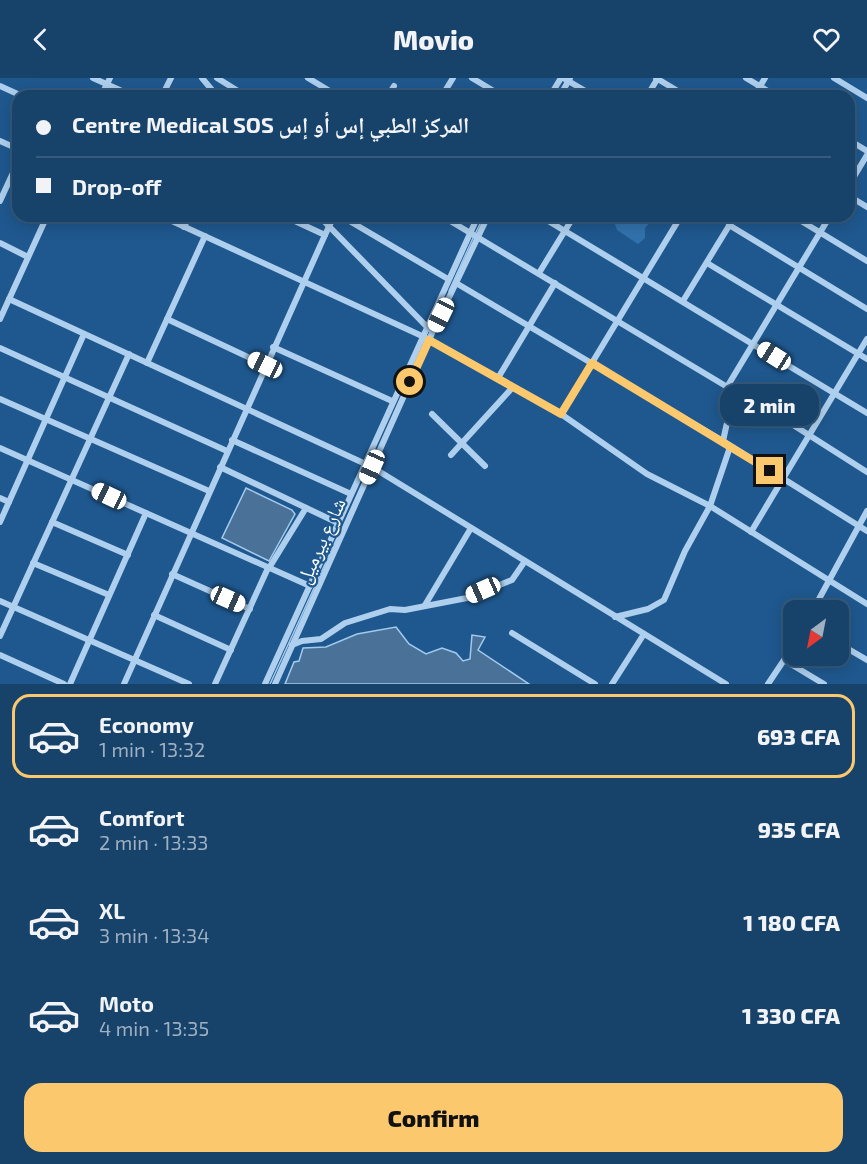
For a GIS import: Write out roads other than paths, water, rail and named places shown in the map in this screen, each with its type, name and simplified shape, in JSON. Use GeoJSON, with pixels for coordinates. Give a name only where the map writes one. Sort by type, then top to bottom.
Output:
{"type":"FeatureCollection","features":[{"type":"Feature","properties":{"kind":"street"},"geometry":{"type":"LineString","coordinates":[[93,78],[108,81],[123,90]]}},
{"type":"Feature","properties":{"kind":"street"},"geometry":{"type":"LineString","coordinates":[[202,78],[212,90]]}},
{"type":"Feature","properties":{"kind":"street"},"geometry":{"type":"LineString","coordinates":[[217,78],[236,90]]}},
{"type":"Feature","properties":{"kind":"street"},"geometry":{"type":"LineString","coordinates":[[308,78],[329,90]]}},
{"type":"Feature","properties":{"kind":"street"},"geometry":{"type":"LineString","coordinates":[[472,78],[491,90]]}},
{"type":"Feature","properties":{"kind":"street"},"geometry":{"type":"LineString","coordinates":[[657,78],[676,90]]}},
{"type":"Feature","properties":{"kind":"street"},"geometry":{"type":"LineString","coordinates":[[746,78],[765,90]]}},
{"type":"Feature","properties":{"kind":"street"},"geometry":{"type":"LineString","coordinates":[[758,90],[765,78]]}},
{"type":"Feature","properties":{"kind":"street"},"geometry":{"type":"LineString","coordinates":[[834,78],[854,90]]}},
{"type":"Feature","properties":{"kind":"street"},"geometry":{"type":"LineString","coordinates":[[556,90],[566,79],[584,90]]}},
{"type":"Feature","properties":{"kind":"street"},"geometry":{"type":"LineString","coordinates":[[392,90],[394,86]]}},
{"type":"Feature","properties":{"kind":"street"},"geometry":{"type":"LineString","coordinates":[[855,174],[867,153]]}},
{"type":"Feature","properties":{"kind":"street"},"geometry":{"type":"LineString","coordinates":[[0,201],[12,175]]}},
{"type":"Feature","properties":{"kind":"street"},"geometry":{"type":"LineString","coordinates":[[0,319],[43,222]]}},
{"type":"Feature","properties":{"kind":"street"},"geometry":{"type":"LineString","coordinates":[[175,222],[422,336],[561,414],[647,474],[710,506],[867,604]]}},
{"type":"Feature","properties":{"kind":"street"},"geometry":{"type":"LineString","coordinates":[[184,226],[186,222]]}},
{"type":"Feature","properties":{"kind":"street"},"geometry":{"type":"LineString","coordinates":[[297,222],[325,235]]}},
{"type":"Feature","properties":{"kind":"street"},"geometry":{"type":"LineString","coordinates":[[324,222],[429,329]]}},
{"type":"Feature","properties":{"kind":"street"},"geometry":{"type":"LineString","coordinates":[[124,684],[273,347],[332,222]]}},
{"type":"Feature","properties":{"kind":"street"},"geometry":{"type":"LineString","coordinates":[[351,222],[448,279]]}},
{"type":"Feature","properties":{"kind":"street"},"geometry":{"type":"LineString","coordinates":[[452,222],[809,434],[867,472]]}},
{"type":"Feature","properties":{"kind":"street","name":"شارع بيرميل"},"geometry":{"type":"LineString","coordinates":[[265,684],[351,494],[368,466],[429,340],[429,329],[448,279],[475,222]]}},
{"type":"Feature","properties":{"kind":"street","name":"شارع بيرميل"},"geometry":{"type":"LineString","coordinates":[[275,684],[368,466],[392,401],[422,336],[429,329],[456,284],[485,222]]}},
{"type":"Feature","properties":{"kind":"street"},"geometry":{"type":"LineString","coordinates":[[550,222],[867,413]]}},
{"type":"Feature","properties":{"kind":"street"},"geometry":{"type":"LineString","coordinates":[[539,273],[571,222]]}},
{"type":"Feature","properties":{"kind":"street"},"geometry":{"type":"LineString","coordinates":[[561,414],[677,222]]}},
{"type":"Feature","properties":{"kind":"street"},"geometry":{"type":"LineString","coordinates":[[684,302],[731,222]]}},
{"type":"Feature","properties":{"kind":"street"},"geometry":{"type":"LineString","coordinates":[[803,222],[867,261]]}},
{"type":"Feature","properties":{"kind":"street"},"geometry":{"type":"LineString","coordinates":[[727,387],[826,222]]}},
{"type":"Feature","properties":{"kind":"street"},"geometry":{"type":"LineString","coordinates":[[729,225],[867,309]]}},
{"type":"Feature","properties":{"kind":"street"},"geometry":{"type":"LineString","coordinates":[[147,363],[205,236]]}},
{"type":"Feature","properties":{"kind":"street"},"geometry":{"type":"LineString","coordinates":[[0,243],[28,257]]}},
{"type":"Feature","properties":{"kind":"street"},"geometry":{"type":"LineString","coordinates":[[707,263],[867,359]]}},
{"type":"Feature","properties":{"kind":"street"},"geometry":{"type":"LineString","coordinates":[[498,378],[555,283]]}},
{"type":"Feature","properties":{"kind":"street"},"geometry":{"type":"LineString","coordinates":[[456,284],[723,441],[867,531]]}},
{"type":"Feature","properties":{"kind":"street"},"geometry":{"type":"LineString","coordinates":[[9,299],[368,466],[726,684]]}},
{"type":"Feature","properties":{"kind":"street"},"geometry":{"type":"LineString","coordinates":[[167,319],[265,365]]}},
{"type":"Feature","properties":{"kind":"street"},"geometry":{"type":"LineString","coordinates":[[0,522],[84,334]]}},
{"type":"Feature","properties":{"kind":"street"},"geometry":{"type":"LineString","coordinates":[[750,532],[867,339]]}},
{"type":"Feature","properties":{"kind":"street"},"geometry":{"type":"LineString","coordinates":[[273,347],[392,401]]}},
{"type":"Feature","properties":{"kind":"street"},"geometry":{"type":"LineString","coordinates":[[0,348],[227,451]]}},
{"type":"Feature","properties":{"kind":"street"},"geometry":{"type":"LineString","coordinates":[[0,636],[129,354]]}},
{"type":"Feature","properties":{"kind":"street"},"geometry":{"type":"LineString","coordinates":[[451,455],[513,387]]}},
{"type":"Feature","properties":{"kind":"street"},"geometry":{"type":"LineString","coordinates":[[723,441],[734,391]]}},
{"type":"Feature","properties":{"kind":"street"},"geometry":{"type":"LineString","coordinates":[[0,399],[209,491]]}},
{"type":"Feature","properties":{"kind":"street"},"geometry":{"type":"LineString","coordinates":[[432,414],[485,466]]}},
{"type":"Feature","properties":{"kind":"street"},"geometry":{"type":"LineString","coordinates":[[232,440],[351,494]]}},
{"type":"Feature","properties":{"kind":"street"},"geometry":{"type":"LineString","coordinates":[[615,617],[648,609],[664,600],[710,506],[730,447]]}},
{"type":"Feature","properties":{"kind":"street"},"geometry":{"type":"LineString","coordinates":[[0,448],[310,586]]}},
{"type":"Feature","properties":{"kind":"street"},"geometry":{"type":"LineString","coordinates":[[220,467],[338,524]]}},
{"type":"Feature","properties":{"kind":"street"},"geometry":{"type":"LineString","coordinates":[[0,498],[9,502]]}},
{"type":"Feature","properties":{"kind":"street"},"geometry":{"type":"LineString","coordinates":[[215,684],[269,568],[306,508]]}},
{"type":"Feature","properties":{"kind":"street"},"geometry":{"type":"LineString","coordinates":[[819,600],[867,511]]}},
{"type":"Feature","properties":{"kind":"street"},"geometry":{"type":"LineString","coordinates":[[70,684],[146,513]]}},
{"type":"Feature","properties":{"kind":"street"},"geometry":{"type":"LineString","coordinates":[[52,522],[128,555]]}},
{"type":"Feature","properties":{"kind":"street"},"geometry":{"type":"LineString","coordinates":[[424,605],[471,528]]}},
{"type":"Feature","properties":{"kind":"street"},"geometry":{"type":"LineString","coordinates":[[292,645],[302,641],[321,639],[345,623],[390,609],[405,610],[467,598],[508,582],[525,561]]}},
{"type":"Feature","properties":{"kind":"street"},"geometry":{"type":"LineString","coordinates":[[33,563],[110,595]]}},
{"type":"Feature","properties":{"kind":"street"},"geometry":{"type":"LineString","coordinates":[[172,574],[250,609]]}},
{"type":"Feature","properties":{"kind":"street"},"geometry":{"type":"LineString","coordinates":[[0,601],[189,684]]}},
{"type":"Feature","properties":{"kind":"street"},"geometry":{"type":"LineString","coordinates":[[154,615],[231,650]]}},
{"type":"Feature","properties":{"kind":"street"},"geometry":{"type":"LineString","coordinates":[[512,633],[595,684]]}},
{"type":"Feature","properties":{"kind":"street"},"geometry":{"type":"LineString","coordinates":[[612,684],[644,634]]}},
{"type":"Feature","properties":{"kind":"street"},"geometry":{"type":"LineString","coordinates":[[849,649],[867,660]]}},
{"type":"Feature","properties":{"kind":"street"},"geometry":{"type":"LineString","coordinates":[[0,655],[64,684]]}},
{"type":"Feature","properties":{"kind":"street"},"geometry":{"type":"LineString","coordinates":[[768,684],[783,662]]}},
{"type":"Feature","properties":{"kind":"street"},"geometry":{"type":"LineString","coordinates":[[794,666],[824,684]]}},
{"type":"Feature","properties":{"kind":"waterway"},"geometry":{"type":"LineString","coordinates":[[475,234],[481,222]]}},
{"type":"Feature","properties":{"kind":"waterway"},"geometry":{"type":"LineString","coordinates":[[449,291],[473,238]]}},
{"type":"Feature","properties":{"kind":"waterway"},"geometry":{"type":"LineString","coordinates":[[270,684],[337,538]]}}]}
